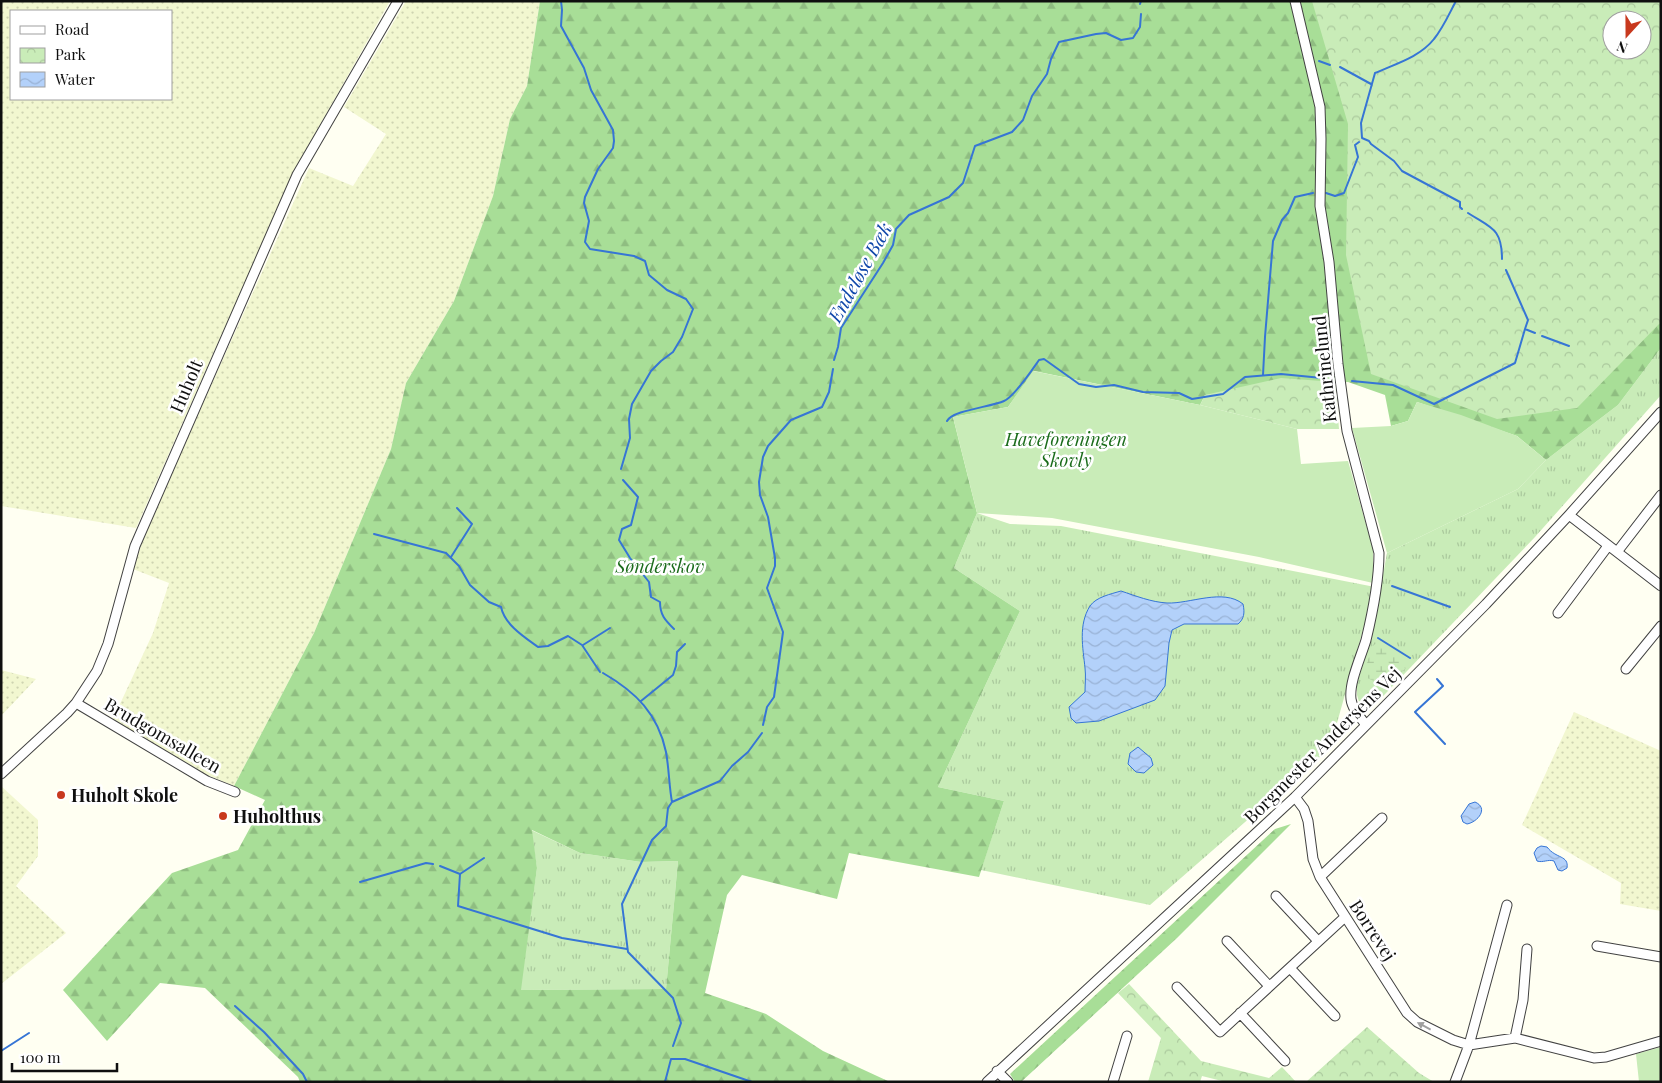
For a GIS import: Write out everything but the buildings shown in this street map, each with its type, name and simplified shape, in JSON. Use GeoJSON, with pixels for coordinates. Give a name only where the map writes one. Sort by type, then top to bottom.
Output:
{"type":"FeatureCollection","features":[{"type":"Feature","properties":{"kind":"street","name":"Huholt"},"geometry":{"type":"LineString","coordinates":[[1,774],[76,703],[97,671],[108,644],[135,546],[297,175],[398,1]]}},
{"type":"Feature","properties":{"kind":"street","name":"Kathrinelund"},"geometry":{"type":"LineString","coordinates":[[1295,1],[1320,106],[1320,206],[1329,262],[1338,364],[1347,431],[1379,553],[1379,571],[1366,640],[1352,687],[1351,700],[1355,710],[1366,725]]}},
{"type":"Feature","properties":{"kind":"street","name":"Borgmester Andersens Vej"},"geometry":{"type":"LineString","coordinates":[[987,1082],[1295,797],[1486,604],[1661,412]]}},
{"type":"Feature","properties":{"kind":"street"},"geometry":{"type":"LineString","coordinates":[[1617,552],[1661,495]]}},
{"type":"Feature","properties":{"kind":"street"},"geometry":{"type":"LineString","coordinates":[[1569,515],[1661,586]]}},
{"type":"Feature","properties":{"kind":"street"},"geometry":{"type":"LineString","coordinates":[[1558,613],[1608,546]]}},
{"type":"Feature","properties":{"kind":"street"},"geometry":{"type":"LineString","coordinates":[[1626,669],[1661,626]]}},
{"type":"Feature","properties":{"kind":"street","name":"Brudgomsalleen"},"geometry":{"type":"LineString","coordinates":[[76,703],[207,782],[235,792]]}},
{"type":"Feature","properties":{"kind":"street","name":"Borrevej"},"geometry":{"type":"LineString","coordinates":[[1295,797],[1304,809],[1313,859],[1320,877],[1407,1013],[1418,1022],[1453,1040],[1469,1045],[1514,1038],[1594,1058],[1606,1057],[1661,1041]]}},
{"type":"Feature","properties":{"kind":"street"},"geometry":{"type":"LineString","coordinates":[[1320,877],[1382,818]]}},
{"type":"Feature","properties":{"kind":"street"},"geometry":{"type":"LineString","coordinates":[[1276,896],[1318,941]]}},
{"type":"Feature","properties":{"kind":"street"},"geometry":{"type":"LineString","coordinates":[[1455,1082],[1469,1045],[1507,905]]}},
{"type":"Feature","properties":{"kind":"street"},"geometry":{"type":"LineString","coordinates":[[1177,987],[1220,1032],[1345,917]]}},
{"type":"Feature","properties":{"kind":"street"},"geometry":{"type":"LineString","coordinates":[[1227,940],[1269,986]]}},
{"type":"Feature","properties":{"kind":"street"},"geometry":{"type":"LineString","coordinates":[[1597,946],[1661,956]]}},
{"type":"Feature","properties":{"kind":"street"},"geometry":{"type":"LineString","coordinates":[[1514,1038],[1523,1000],[1527,949]]}},
{"type":"Feature","properties":{"kind":"street"},"geometry":{"type":"LineString","coordinates":[[1290,968],[1335,1016]]}},
{"type":"Feature","properties":{"kind":"street"},"geometry":{"type":"LineString","coordinates":[[1240,1013],[1285,1061]]}},
{"type":"Feature","properties":{"kind":"street"},"geometry":{"type":"LineString","coordinates":[[1113,1082],[1127,1036]]}},
{"type":"Feature","properties":{"kind":"street"},"geometry":{"type":"LineString","coordinates":[[997,1072],[1008,1082]]}},
{"type":"Feature","properties":{"kind":"green space"},"geometry":{"type":"Polygon","coordinates":[[[1,1],[390,1],[304,153],[136,528],[1,506],[1,1]]]}},
{"type":"Feature","properties":{"kind":"green space"},"geometry":{"type":"Polygon","coordinates":[[[406,1],[540,1],[527,86],[510,119],[493,196],[454,301],[406,383],[391,449],[314,633],[234,786],[195,770],[113,719],[153,633],[169,583],[133,569],[147,528],[309,168],[353,186],[386,134],[344,107],[406,1]]]}},
{"type":"Feature","properties":{"kind":"green space","name":"Sønderskov"},"geometry":{"type":"Polygon","coordinates":[[[540,1],[1661,1],[1661,348],[1618,405],[1546,460],[1517,436],[1417,402],[1408,421],[1391,426],[1385,395],[1348,382],[1205,395],[1200,405],[1034,371],[1008,407],[953,417],[977,513],[954,568],[1020,611],[938,787],[1004,801],[979,877],[849,853],[837,899],[742,875],[727,895],[705,993],[766,1014],[823,1051],[890,1082],[300,1082],[298,1077],[205,988],[160,983],[107,1041],[63,990],[172,873],[238,850],[265,800],[234,786],[314,633],[391,449],[406,383],[454,301],[493,196],[510,119],[527,86],[540,1]],[[532,830],[537,868],[521,990],[666,989],[678,861],[641,862],[580,853],[532,830]]]}},
{"type":"Feature","properties":{"kind":"green space"},"geometry":{"type":"Polygon","coordinates":[[[1312,1],[1661,1],[1661,322],[1577,408],[1497,419],[1371,374],[1346,255],[1348,124],[1312,1]]]}},
{"type":"Feature","properties":{"kind":"green space"},"geometry":{"type":"Polygon","coordinates":[[[1661,348],[1661,395],[1535,537],[1366,714],[1360,705],[1357,695],[1357,684],[1374,624],[1387,553],[1518,489],[1546,460],[1618,405],[1661,348]]]}},
{"type":"Feature","properties":{"kind":"green space","name":"Haveforeningen Skovly"},"geometry":{"type":"Polygon","coordinates":[[[1033,371],[1200,405],[1297,429],[1301,464],[1348,461],[1373,549],[1373,583],[1259,557],[1052,518],[977,513],[953,417],[1008,407],[1033,371]]]}},
{"type":"Feature","properties":{"kind":"green space"},"geometry":{"type":"Polygon","coordinates":[[[1281,378],[1335,382],[1339,429],[1297,429],[1200,405],[1205,395],[1281,378]]]}},
{"type":"Feature","properties":{"kind":"green space"},"geometry":{"type":"Polygon","coordinates":[[[1417,402],[1461,415],[1517,436],[1546,460],[1518,489],[1387,553],[1352,428],[1391,426],[1408,421],[1417,402]]]}},
{"type":"Feature","properties":{"kind":"green space"},"geometry":{"type":"Polygon","coordinates":[[[977,513],[1010,524],[1061,526],[1375,587],[1330,748],[1150,905],[981,870],[1004,801],[938,787],[1020,611],[954,568],[977,513]]]}},
{"type":"Feature","properties":{"kind":"green space"},"geometry":{"type":"Polygon","coordinates":[[[1373,644],[1402,660],[1405,669],[1394,679],[1378,683],[1363,676],[1373,644]]]}},
{"type":"Feature","properties":{"kind":"green space"},"geometry":{"type":"Polygon","coordinates":[[[1,670],[36,679],[1,716],[1,670]]]}},
{"type":"Feature","properties":{"kind":"green space"},"geometry":{"type":"Polygon","coordinates":[[[1574,712],[1661,751],[1661,911],[1620,904],[1621,883],[1522,825],[1574,712]]]}},
{"type":"Feature","properties":{"kind":"green space"},"geometry":{"type":"Polygon","coordinates":[[[1,786],[38,820],[38,856],[16,886],[66,933],[1,984],[1,786]]]}},
{"type":"Feature","properties":{"kind":"green space"},"geometry":{"type":"Polygon","coordinates":[[[1291,824],[1177,938],[1021,1082],[1015,1082],[1010,1074],[1275,829],[1291,824]]]}},
{"type":"Feature","properties":{"kind":"green space"},"geometry":{"type":"Polygon","coordinates":[[[531,830],[580,853],[641,862],[678,861],[666,989],[520,990],[537,868],[531,830]]]}},
{"type":"Feature","properties":{"kind":"green space"},"geometry":{"type":"Polygon","coordinates":[[[1129,984],[1201,1061],[1269,1078],[1282,1067],[1296,1082],[1226,1082],[1202,1076],[1200,1082],[1148,1082],[1161,1038],[1118,993],[1129,984]]]}},
{"type":"Feature","properties":{"kind":"green space"},"geometry":{"type":"Polygon","coordinates":[[[1367,1027],[1419,1073],[1434,1082],[1306,1082],[1367,1027]]]}},
{"type":"Feature","properties":{"kind":"green space"},"geometry":{"type":"Polygon","coordinates":[[[1661,1047],[1661,1082],[1639,1082],[1636,1054],[1661,1047]]]}},
{"type":"Feature","properties":{"kind":"water"},"geometry":{"type":"Polygon","coordinates":[[[1121,591],[1149,600],[1167,603],[1226,597],[1235,599],[1243,604],[1244,616],[1238,624],[1184,624],[1172,630],[1165,686],[1155,700],[1099,721],[1076,723],[1071,718],[1069,707],[1085,692],[1082,637],[1086,613],[1096,600],[1121,591]]]}},
{"type":"Feature","properties":{"kind":"water"},"geometry":{"type":"Polygon","coordinates":[[[1138,747],[1151,758],[1153,765],[1144,773],[1136,772],[1128,764],[1130,753],[1138,747]]]}},
{"type":"Feature","properties":{"kind":"water"},"geometry":{"type":"Polygon","coordinates":[[[1475,802],[1482,811],[1475,821],[1467,824],[1463,822],[1461,816],[1469,804],[1475,802]]]}},
{"type":"Feature","properties":{"kind":"water"},"geometry":{"type":"Polygon","coordinates":[[[1541,846],[1547,847],[1554,854],[1564,859],[1567,868],[1562,871],[1558,870],[1554,861],[1537,861],[1534,853],[1541,846]]]}},
{"type":"Feature","properties":{"kind":"waterway"},"geometry":{"type":"LineString","coordinates":[[561,1],[561,26],[584,68],[591,90],[613,130],[613,148],[598,169],[585,197],[584,203],[589,221],[585,242],[590,249],[634,256],[645,261],[649,275],[667,290],[686,299],[693,309],[682,337],[673,352],[651,371],[632,404],[629,419],[630,438],[621,469]]}},
{"type":"Feature","properties":{"kind":"waterway"},"geometry":{"type":"LineString","coordinates":[[1456,1],[1434,39],[1422,51],[1375,73],[1361,123],[1362,138],[1369,141],[1394,161],[1402,171],[1460,202],[1462,209]]}},
{"type":"Feature","properties":{"kind":"waterway","name":"Endeløse Bæk"},"geometry":{"type":"LineString","coordinates":[[834,360],[841,328],[883,263],[893,245],[896,229],[909,215],[949,197],[963,183],[975,146],[1012,132],[1023,120],[1032,96],[1047,74],[1051,59],[1059,42],[1106,33],[1121,40],[1133,38],[1140,27],[1141,14]]}},
{"type":"Feature","properties":{"kind":"waterway"},"geometry":{"type":"LineString","coordinates":[[1319,61],[1330,65]]}},
{"type":"Feature","properties":{"kind":"waterway"},"geometry":{"type":"LineString","coordinates":[[1340,67],[1371,84]]}},
{"type":"Feature","properties":{"kind":"waterway"},"geometry":{"type":"LineString","coordinates":[[1326,193],[1335,196],[1344,193],[1358,157],[1355,145],[1359,142]]}},
{"type":"Feature","properties":{"kind":"waterway"},"geometry":{"type":"LineString","coordinates":[[1263,375],[1273,241],[1295,197],[1313,193]]}},
{"type":"Feature","properties":{"kind":"waterway"},"geometry":{"type":"LineString","coordinates":[[1468,213],[1494,230],[1500,241],[1502,259]]}},
{"type":"Feature","properties":{"kind":"waterway"},"geometry":{"type":"LineString","coordinates":[[1506,270],[1528,320],[1525,329]]}},
{"type":"Feature","properties":{"kind":"waterway"},"geometry":{"type":"LineString","coordinates":[[1352,381],[1393,385],[1434,404],[1515,363],[1525,329],[1535,333]]}},
{"type":"Feature","properties":{"kind":"waterway"},"geometry":{"type":"LineString","coordinates":[[1542,336],[1569,346]]}},
{"type":"Feature","properties":{"kind":"waterway"},"geometry":{"type":"LineString","coordinates":[[947,421],[957,414],[1004,401],[1023,383],[1039,360],[1044,359],[1079,384],[1096,387],[1114,385],[1143,392],[1179,393],[1192,399],[1223,394],[1245,377],[1281,374],[1322,378]]}},
{"type":"Feature","properties":{"kind":"waterway","name":"Endeløse Bæk"},"geometry":{"type":"LineString","coordinates":[[763,725],[767,707],[774,697],[783,632],[767,588],[775,566],[775,558],[768,517],[760,495],[759,482],[763,457],[768,446],[791,420],[822,407],[829,392],[833,369]]}},
{"type":"Feature","properties":{"kind":"waterway"},"geometry":{"type":"LineString","coordinates":[[623,480],[638,497],[631,525],[622,529],[619,540],[630,558],[649,582],[651,597],[660,602],[664,617],[674,629]]}},
{"type":"Feature","properties":{"kind":"waterway"},"geometry":{"type":"LineString","coordinates":[[451,557],[472,524],[457,508]]}},
{"type":"Feature","properties":{"kind":"waterway"},"geometry":{"type":"LineString","coordinates":[[374,534],[446,553],[459,566],[470,585],[489,602],[501,607],[506,619],[521,635],[538,647],[548,646],[568,636],[582,645],[600,672]]}},
{"type":"Feature","properties":{"kind":"waterway"},"geometry":{"type":"LineString","coordinates":[[1392,586],[1450,607]]}},
{"type":"Feature","properties":{"kind":"waterway"},"geometry":{"type":"LineString","coordinates":[[583,645],[610,628]]}},
{"type":"Feature","properties":{"kind":"waterway"},"geometry":{"type":"LineString","coordinates":[[1378,638],[1410,658]]}},
{"type":"Feature","properties":{"kind":"waterway"},"geometry":{"type":"LineString","coordinates":[[641,701],[673,675],[677,652],[685,644]]}},
{"type":"Feature","properties":{"kind":"waterway"},"geometry":{"type":"LineString","coordinates":[[603,673],[635,696],[644,705],[657,726],[666,752],[672,802]]}},
{"type":"Feature","properties":{"kind":"waterway"},"geometry":{"type":"LineString","coordinates":[[1437,679],[1443,686],[1415,712],[1445,744]]}},
{"type":"Feature","properties":{"kind":"waterway","name":"Endeløse Bæk"},"geometry":{"type":"LineString","coordinates":[[673,1046],[681,1023],[673,998],[628,952],[622,904],[652,840],[666,826],[668,808],[672,802],[720,781],[732,766],[748,752],[762,733]]}},
{"type":"Feature","properties":{"kind":"waterway"},"geometry":{"type":"LineString","coordinates":[[460,874],[484,858]]}},
{"type":"Feature","properties":{"kind":"waterway"},"geometry":{"type":"LineString","coordinates":[[360,882],[426,863],[433,864]]}},
{"type":"Feature","properties":{"kind":"waterway"},"geometry":{"type":"LineString","coordinates":[[440,866],[460,874],[458,906],[562,938],[627,949]]}},
{"type":"Feature","properties":{"kind":"waterway"},"geometry":{"type":"LineString","coordinates":[[235,1006],[264,1032],[303,1074],[307,1082]]}},
{"type":"Feature","properties":{"kind":"waterway"},"geometry":{"type":"LineString","coordinates":[[1,1051],[29,1033]]}},
{"type":"Feature","properties":{"kind":"waterway"},"geometry":{"type":"LineString","coordinates":[[665,1082],[671,1059],[685,1059],[752,1082]]}},
{"type":"Feature","properties":{"kind":"place","name":"Huholt Skole"},"geometry":{"type":"Point","coordinates":[61,795]}},
{"type":"Feature","properties":{"kind":"place","name":"Huholthus"},"geometry":{"type":"Point","coordinates":[223,816]}}]}
